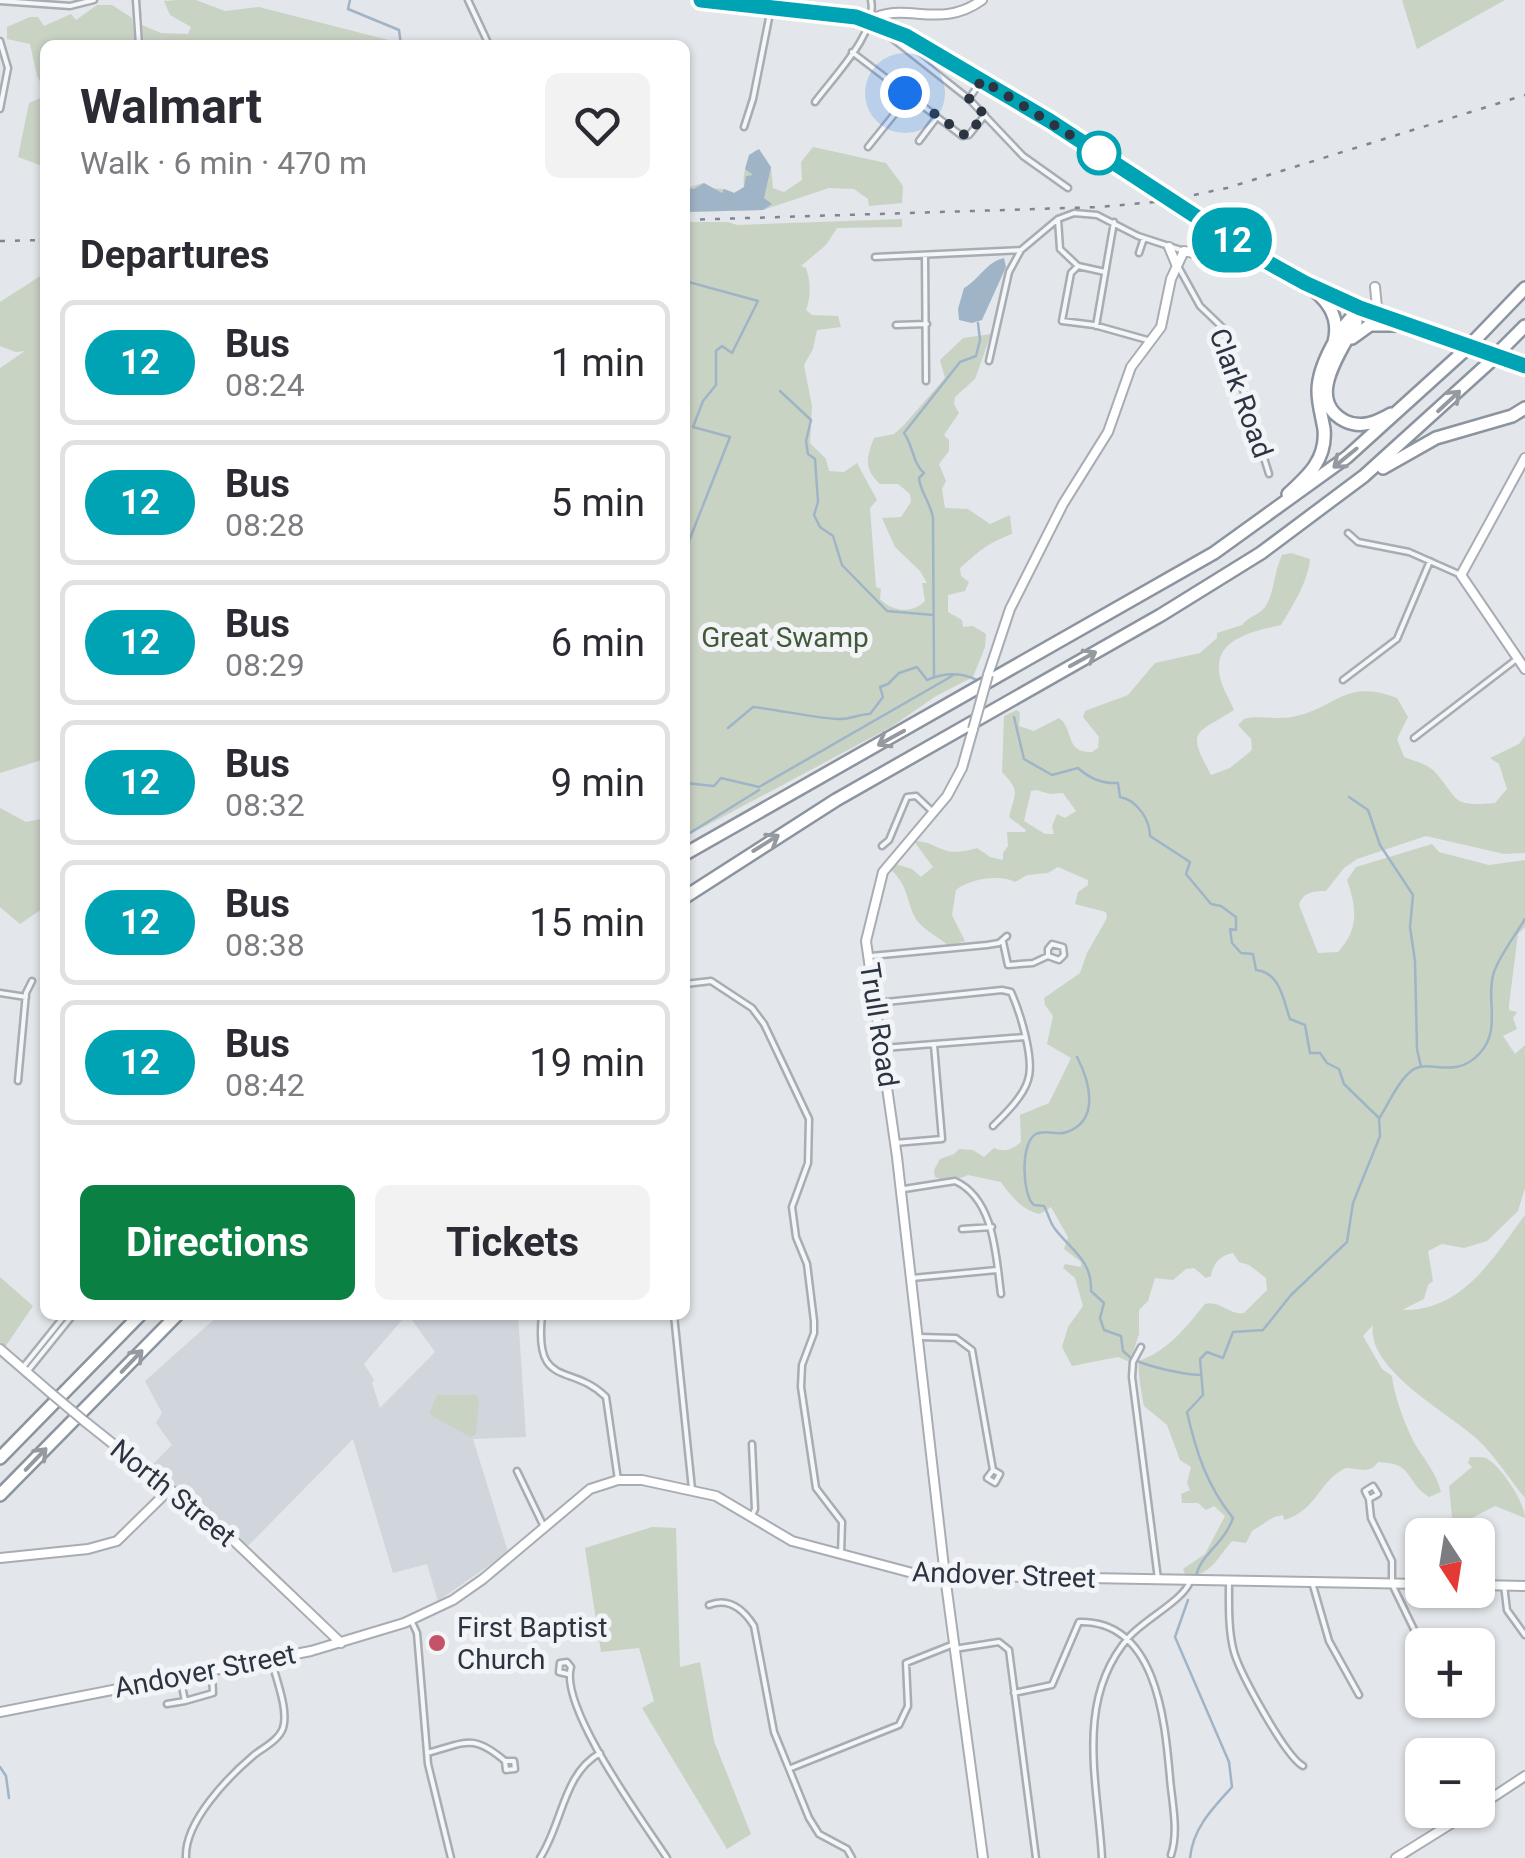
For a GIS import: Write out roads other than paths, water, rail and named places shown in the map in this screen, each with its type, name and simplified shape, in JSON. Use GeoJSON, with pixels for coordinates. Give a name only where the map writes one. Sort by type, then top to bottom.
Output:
{"type":"FeatureCollection","features":[{"type":"Feature","properties":{"kind":"highway"},"geometry":{"type":"LineString","coordinates":[[1305,283],[1334,316],[1337,351]]}},
{"type":"Feature","properties":{"kind":"highway"},"geometry":{"type":"LineString","coordinates":[[690,851],[1195,565],[1301,493],[1419,395],[1525,288]]}},
{"type":"Feature","properties":{"kind":"highway"},"geometry":{"type":"LineString","coordinates":[[1360,308],[1348,321],[1328,376],[1326,393],[1330,406],[1343,420],[1358,424],[1374,422],[1419,395]]}},
{"type":"Feature","properties":{"kind":"highway"},"geometry":{"type":"LineString","coordinates":[[1195,565],[1273,506],[1316,466],[1324,435],[1318,384],[1337,351],[1363,327],[1405,325]]}},
{"type":"Feature","properties":{"kind":"highway"},"geometry":{"type":"LineString","coordinates":[[1322,509],[1409,438],[1525,326]]}},
{"type":"Feature","properties":{"kind":"highway"},"geometry":{"type":"LineString","coordinates":[[690,894],[836,800],[1190,598],[1416,448],[1512,416],[1525,408]]}},
{"type":"Feature","properties":{"kind":"highway"},"geometry":{"type":"LineString","coordinates":[[0,1458],[135,1320]]}},
{"type":"Feature","properties":{"kind":"highway"},"geometry":{"type":"LineString","coordinates":[[0,1496],[172,1320]]}},
{"type":"Feature","properties":{"kind":"main road"},"geometry":{"type":"LineString","coordinates":[[702,0],[870,20],[924,44],[1305,283],[1405,325],[1525,366]]}},
{"type":"Feature","properties":{"kind":"main road"},"geometry":{"type":"LineString","coordinates":[[870,20],[886,14],[951,16],[982,0]]}},
{"type":"Feature","properties":{"kind":"main road"},"geometry":{"type":"LineString","coordinates":[[1169,247],[1176,264]]}},
{"type":"Feature","properties":{"kind":"main road"},"geometry":{"type":"LineString","coordinates":[[1184,251],[1248,265],[1258,257]]}},
{"type":"Feature","properties":{"kind":"main road","name":"Trull Road"},"geometry":{"type":"LineString","coordinates":[[983,1858],[944,1576],[896,1143],[866,937],[882,876],[892,858],[934,813],[957,780],[1010,609],[1064,504],[1111,425],[1130,367],[1163,320],[1176,264],[1184,251]]}},
{"type":"Feature","properties":{"kind":"main road"},"geometry":{"type":"LineString","coordinates":[[1375,288],[1377,306],[1405,325]]}},
{"type":"Feature","properties":{"kind":"main road"},"geometry":{"type":"LineString","coordinates":[[1525,458],[1461,575],[1525,669]]}},
{"type":"Feature","properties":{"kind":"main road","name":"North Street"},"geometry":{"type":"LineString","coordinates":[[0,1349],[230,1538],[342,1643]]}},
{"type":"Feature","properties":{"kind":"main road","name":"Andover Street"},"geometry":{"type":"LineString","coordinates":[[0,1712],[342,1643],[411,1620],[452,1600],[482,1579],[590,1489],[618,1480],[692,1488],[716,1496],[792,1541],[897,1571],[944,1576],[1405,1584]]}},
{"type":"Feature","properties":{"kind":"main road"},"geometry":{"type":"LineString","coordinates":[[0,1558],[107,1544],[135,1527],[169,1490]]}},
{"type":"Feature","properties":{"kind":"main road"},"geometry":{"type":"LineString","coordinates":[[1495,1585],[1525,1586]]}},
{"type":"Feature","properties":{"kind":"main road"},"geometry":{"type":"LineString","coordinates":[[1495,1796],[1525,1776]]}},
{"type":"Feature","properties":{"kind":"main road"},"geometry":{"type":"LineString","coordinates":[[1396,1858],[1447,1828]]}},
{"type":"Feature","properties":{"kind":"street"},"geometry":{"type":"LineString","coordinates":[[0,1],[70,6],[94,0]]}},
{"type":"Feature","properties":{"kind":"street"},"geometry":{"type":"LineString","coordinates":[[136,0],[139,40]]}},
{"type":"Feature","properties":{"kind":"street"},"geometry":{"type":"LineString","coordinates":[[815,102],[868,30],[871,0]]}},
{"type":"Feature","properties":{"kind":"street"},"geometry":{"type":"LineString","coordinates":[[472,1],[487,40]]}},
{"type":"Feature","properties":{"kind":"street"},"geometry":{"type":"LineString","coordinates":[[744,127],[751,110],[771,8]]}},
{"type":"Feature","properties":{"kind":"street"},"geometry":{"type":"LineString","coordinates":[[870,20],[969,99],[1023,156],[1068,188]]}},
{"type":"Feature","properties":{"kind":"street"},"geometry":{"type":"LineString","coordinates":[[0,41],[8,68],[0,109]]}},
{"type":"Feature","properties":{"kind":"street"},"geometry":{"type":"LineString","coordinates":[[852,52],[966,136],[985,115]]}},
{"type":"Feature","properties":{"kind":"street"},"geometry":{"type":"LineString","coordinates":[[969,99],[982,80]]}},
{"type":"Feature","properties":{"kind":"street"},"geometry":{"type":"LineString","coordinates":[[868,148],[909,96]]}},
{"type":"Feature","properties":{"kind":"street"},"geometry":{"type":"LineString","coordinates":[[919,140],[937,118]]}},
{"type":"Feature","properties":{"kind":"street"},"geometry":{"type":"LineString","coordinates":[[990,362],[1005,302],[1002,292],[1021,250],[1058,218],[1074,213],[1098,215],[1144,238],[1184,251]]}},
{"type":"Feature","properties":{"kind":"street"},"geometry":{"type":"LineString","coordinates":[[1058,218],[1058,245],[1078,266],[1106,272]]}},
{"type":"Feature","properties":{"kind":"street"},"geometry":{"type":"LineString","coordinates":[[1096,326],[1114,222]]}},
{"type":"Feature","properties":{"kind":"street"},"geometry":{"type":"LineString","coordinates":[[1139,253],[1144,238]]}},
{"type":"Feature","properties":{"kind":"street"},"geometry":{"type":"LineString","coordinates":[[874,258],[1021,250]]}},
{"type":"Feature","properties":{"kind":"street"},"geometry":{"type":"LineString","coordinates":[[925,256],[926,381]]}},
{"type":"Feature","properties":{"kind":"street","name":"Clark Road"},"geometry":{"type":"LineString","coordinates":[[1176,264],[1200,306],[1218,321],[1224,332],[1269,474]]}},
{"type":"Feature","properties":{"kind":"street"},"geometry":{"type":"LineString","coordinates":[[1078,266],[1069,278],[1062,321],[1151,341]]}},
{"type":"Feature","properties":{"kind":"street"},"geometry":{"type":"LineString","coordinates":[[896,325],[928,324]]}},
{"type":"Feature","properties":{"kind":"street"},"geometry":{"type":"LineString","coordinates":[[1348,533],[1362,544],[1409,552],[1461,575]]}},
{"type":"Feature","properties":{"kind":"street"},"geometry":{"type":"LineString","coordinates":[[1343,680],[1397,639],[1430,561]]}},
{"type":"Feature","properties":{"kind":"street"},"geometry":{"type":"LineString","coordinates":[[1414,738],[1518,658]]}},
{"type":"Feature","properties":{"kind":"street"},"geometry":{"type":"LineString","coordinates":[[882,846],[890,838],[906,797],[916,796],[934,813]]}},
{"type":"Feature","properties":{"kind":"street"},"geometry":{"type":"LineString","coordinates":[[868,956],[1003,942],[1008,936]]}},
{"type":"Feature","properties":{"kind":"street"},"geometry":{"type":"LineString","coordinates":[[1003,942],[1008,964],[1048,956]]}},
{"type":"Feature","properties":{"kind":"street"},"geometry":{"type":"LineString","coordinates":[[18,1080],[26,997],[32,981]]}},
{"type":"Feature","properties":{"kind":"street"},"geometry":{"type":"LineString","coordinates":[[690,983],[711,982],[752,1008],[764,1024],[808,1119],[808,1164],[792,1207],[796,1237],[807,1264],[814,1321],[814,1334],[802,1365],[801,1387],[816,1488],[842,1522],[840,1555]]}},
{"type":"Feature","properties":{"kind":"street"},"geometry":{"type":"LineString","coordinates":[[876,1003],[1011,992],[1025,1037],[1028,1082],[993,1126]]}},
{"type":"Feature","properties":{"kind":"street"},"geometry":{"type":"LineString","coordinates":[[0,993],[26,997]]}},
{"type":"Feature","properties":{"kind":"street"},"geometry":{"type":"LineString","coordinates":[[883,1048],[1025,1037]]}},
{"type":"Feature","properties":{"kind":"street"},"geometry":{"type":"LineString","coordinates":[[896,1143],[942,1138],[934,1044]]}},
{"type":"Feature","properties":{"kind":"street"},"geometry":{"type":"LineString","coordinates":[[899,1189],[956,1182],[968,1190],[992,1227],[1001,1294]]}},
{"type":"Feature","properties":{"kind":"street"},"geometry":{"type":"LineString","coordinates":[[962,1229],[992,1227]]}},
{"type":"Feature","properties":{"kind":"street"},"geometry":{"type":"LineString","coordinates":[[910,1278],[997,1270]]}},
{"type":"Feature","properties":{"kind":"street"},"geometry":{"type":"LineString","coordinates":[[25,1370],[65,1320]]}},
{"type":"Feature","properties":{"kind":"street"},"geometry":{"type":"LineString","coordinates":[[542,1320],[542,1344],[549,1366],[557,1374],[596,1388],[606,1396],[618,1480]]}},
{"type":"Feature","properties":{"kind":"street"},"geometry":{"type":"LineString","coordinates":[[675,1320],[692,1488]]}},
{"type":"Feature","properties":{"kind":"street"},"geometry":{"type":"LineString","coordinates":[[918,1338],[956,1338],[972,1350],[993,1470]]}},
{"type":"Feature","properties":{"kind":"street"},"geometry":{"type":"LineString","coordinates":[[1140,1347],[1132,1377],[1158,1580]]}},
{"type":"Feature","properties":{"kind":"street"},"geometry":{"type":"LineString","coordinates":[[751,1518],[755,1509],[752,1444]]}},
{"type":"Feature","properties":{"kind":"street"},"geometry":{"type":"LineString","coordinates":[[517,1471],[544,1527]]}},
{"type":"Feature","properties":{"kind":"street"},"geometry":{"type":"LineString","coordinates":[[1369,1499],[1371,1518],[1392,1560],[1392,1584],[1413,1628]]}},
{"type":"Feature","properties":{"kind":"street"},"geometry":{"type":"LineString","coordinates":[[1102,1858],[1093,1725],[1106,1673],[1127,1639],[1148,1618],[1186,1592],[1190,1581]]}},
{"type":"Feature","properties":{"kind":"street"},"geometry":{"type":"LineString","coordinates":[[1229,1581],[1237,1660],[1288,1752],[1303,1766]]}},
{"type":"Feature","properties":{"kind":"street"},"geometry":{"type":"LineString","coordinates":[[1312,1582],[1330,1641],[1358,1695]]}},
{"type":"Feature","properties":{"kind":"street"},"geometry":{"type":"LineString","coordinates":[[1504,1585],[1507,1610],[1525,1635]]}},
{"type":"Feature","properties":{"kind":"street"},"geometry":{"type":"LineString","coordinates":[[709,1604],[732,1604],[754,1626],[774,1732],[813,1826],[819,1834],[848,1850],[852,1858]]}},
{"type":"Feature","properties":{"kind":"street"},"geometry":{"type":"LineString","coordinates":[[411,1620],[417,1634],[427,1753],[450,1858]]}},
{"type":"Feature","properties":{"kind":"street"},"geometry":{"type":"LineString","coordinates":[[1014,1692],[1052,1685],[1079,1622],[1094,1623],[1127,1639],[1154,1681],[1161,1700],[1172,1805],[1171,1855]]}},
{"type":"Feature","properties":{"kind":"street"},"geometry":{"type":"LineString","coordinates":[[790,1768],[898,1725],[908,1706],[906,1663],[954,1646],[1003,1644],[1008,1650],[1036,1858]]}},
{"type":"Feature","properties":{"kind":"street"},"geometry":{"type":"LineString","coordinates":[[186,1858],[187,1839],[198,1818],[244,1764],[283,1728],[271,1658]]}},
{"type":"Feature","properties":{"kind":"street"},"geometry":{"type":"LineString","coordinates":[[167,1704],[213,1693],[211,1669]]}},
{"type":"Feature","properties":{"kind":"street"},"geometry":{"type":"LineString","coordinates":[[568,1674],[581,1721],[667,1858]]}},
{"type":"Feature","properties":{"kind":"street"},"geometry":{"type":"LineString","coordinates":[[180,1676],[185,1701]]}},
{"type":"Feature","properties":{"kind":"street"},"geometry":{"type":"LineString","coordinates":[[427,1753],[474,1742],[488,1746],[505,1761]]}},
{"type":"Feature","properties":{"kind":"street"},"geometry":{"type":"LineString","coordinates":[[540,1858],[552,1839],[576,1772],[600,1753]]}},
{"type":"Feature","properties":{"kind":"water"},"geometry":{"type":"Polygon","coordinates":[[[759,149],[771,167],[764,198],[772,204],[763,210],[690,212],[690,189],[704,183],[722,193],[724,189],[734,193],[744,187],[746,176],[753,175],[745,169],[749,155],[759,149]]]}},
{"type":"Feature","properties":{"kind":"water"},"geometry":{"type":"Polygon","coordinates":[[[1004,258],[1006,267],[982,320],[959,320],[964,288],[992,263],[1004,258]]]}},
{"type":"Feature","properties":{"kind":"waterway"},"geometry":{"type":"LineString","coordinates":[[350,0],[348,9],[399,30],[400,40]]}},
{"type":"Feature","properties":{"kind":"waterway"},"geometry":{"type":"LineString","coordinates":[[690,282],[758,301],[732,353],[722,346],[716,351],[716,385],[703,401],[693,427],[730,437],[690,538]]}},
{"type":"Feature","properties":{"kind":"waterway"},"geometry":{"type":"LineString","coordinates":[[934,677],[933,518],[920,483],[924,473],[904,433],[960,362],[976,356],[980,340],[978,323]]}},
{"type":"Feature","properties":{"kind":"waterway"},"geometry":{"type":"LineString","coordinates":[[780,391],[811,420],[806,441],[808,454],[815,459],[818,502],[814,515],[820,527],[833,536],[842,565],[887,611],[933,615]]}},
{"type":"Feature","properties":{"kind":"waterway"},"geometry":{"type":"LineString","coordinates":[[728,728],[753,707],[837,719],[870,714],[883,697],[880,687],[899,673],[917,667],[927,680],[952,674],[977,680]]}},
{"type":"Feature","properties":{"kind":"waterway"},"geometry":{"type":"LineString","coordinates":[[690,784],[714,786],[721,778],[759,787],[952,676]]}},
{"type":"Feature","properties":{"kind":"waterway"},"geometry":{"type":"LineString","coordinates":[[1014,717],[1024,759],[1052,775],[1078,768],[1096,780],[1118,783],[1120,797],[1141,812],[1150,836],[1190,862],[1186,874],[1211,904],[1236,917],[1236,930],[1230,929],[1232,943],[1241,953],[1253,954],[1256,970],[1271,976],[1280,988],[1290,1019],[1305,1025],[1310,1053],[1320,1053],[1327,1063],[1339,1069],[1344,1084],[1379,1118],[1380,1136],[1353,1203],[1347,1242],[1291,1295],[1263,1330],[1233,1332],[1223,1358],[1207,1352],[1200,1359],[1203,1395],[1187,1412],[1204,1468],[1233,1518],[1196,1576]]}},
{"type":"Feature","properties":{"kind":"waterway"},"geometry":{"type":"LineString","coordinates":[[690,833],[759,790]]}},
{"type":"Feature","properties":{"kind":"waterway"},"geometry":{"type":"LineString","coordinates":[[1349,797],[1368,810],[1380,845],[1413,895],[1410,927],[1421,1067]]}},
{"type":"Feature","properties":{"kind":"waterway"},"geometry":{"type":"LineString","coordinates":[[1380,1117],[1410,1072],[1424,1066],[1460,1066],[1487,1044],[1492,1024],[1494,972],[1525,919]]}},
{"type":"Feature","properties":{"kind":"waterway"},"geometry":{"type":"LineString","coordinates":[[1077,1057],[1088,1088],[1085,1118],[1067,1132],[1040,1133],[1031,1139],[1024,1169],[1027,1191],[1034,1205],[1044,1206],[1053,1227],[1085,1264],[1091,1291],[1104,1303],[1100,1318],[1104,1330],[1121,1336],[1123,1351],[1131,1358]]}},
{"type":"Feature","properties":{"kind":"waterway"},"geometry":{"type":"LineString","coordinates":[[1137,1361],[1200,1375]]}},
{"type":"Feature","properties":{"kind":"waterway"},"geometry":{"type":"LineString","coordinates":[[1188,1600],[1175,1637],[1229,1762],[1232,1787],[1199,1828],[1190,1858]]}},
{"type":"Feature","properties":{"kind":"waterway"},"geometry":{"type":"LineString","coordinates":[[0,1767],[6,1776],[9,1798]]}},
{"type":"Feature","properties":{"kind":"railway"},"geometry":{"type":"LineString","coordinates":[[690,220],[1100,207],[1165,201],[1227,188],[1525,95]]}},
{"type":"Feature","properties":{"kind":"railway"},"geometry":{"type":"LineString","coordinates":[[0,241],[40,240]]}},
{"type":"Feature","properties":{"kind":"place","name":"First Baptist Church"},"geometry":{"type":"Point","coordinates":[437,1643]}},
{"type":"Feature","properties":{"kind":"park label","name":"Great Swamp"},"geometry":{"type":"Point","coordinates":[785,637]}}]}
